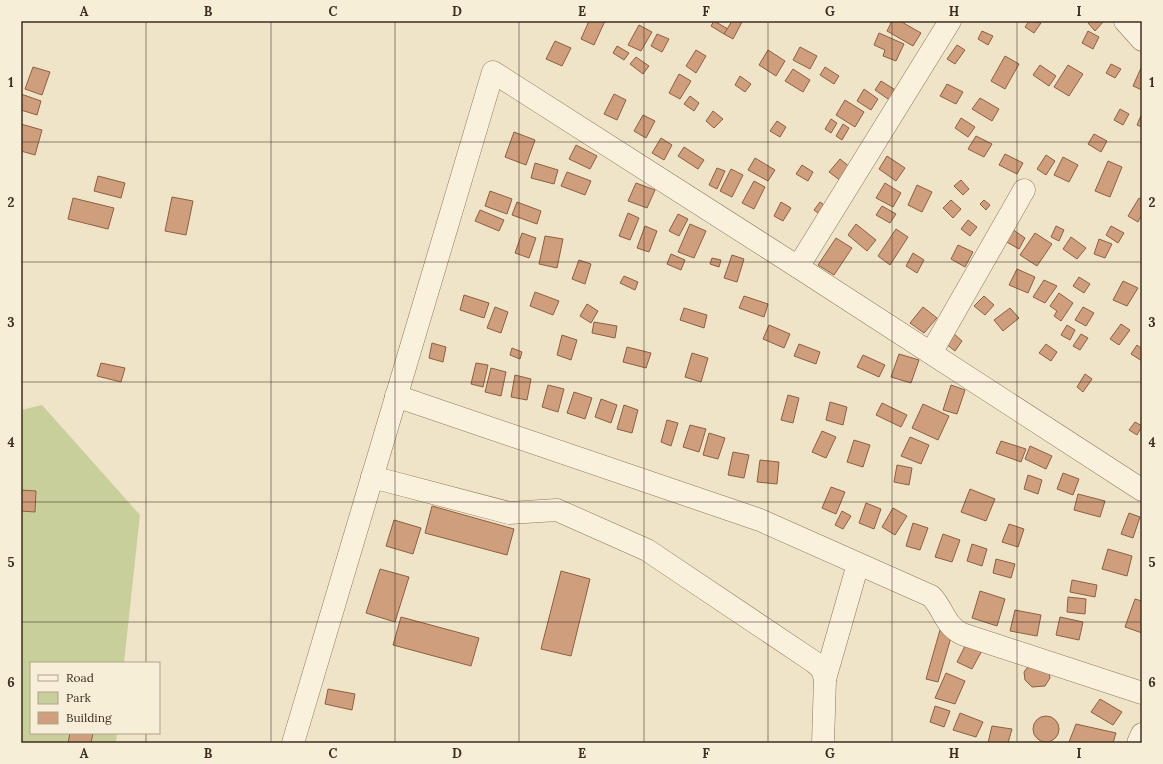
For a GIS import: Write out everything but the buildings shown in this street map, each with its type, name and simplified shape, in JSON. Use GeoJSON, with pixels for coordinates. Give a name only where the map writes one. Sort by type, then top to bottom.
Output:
{"type":"FeatureCollection","features":[{"type":"Feature","properties":{"kind":"street"},"geometry":{"type":"LineString","coordinates":[[798,267],[950,21]]}},
{"type":"Feature","properties":{"kind":"street"},"geometry":{"type":"LineString","coordinates":[[1124,21],[1142,40]]}},
{"type":"Feature","properties":{"kind":"street"},"geometry":{"type":"LineString","coordinates":[[293,743],[493,72],[798,267],[1142,490]]}},
{"type":"Feature","properties":{"kind":"street"},"geometry":{"type":"LineString","coordinates":[[931,353],[1024,190]]}},
{"type":"Feature","properties":{"kind":"street"},"geometry":{"type":"LineString","coordinates":[[396,396],[760,520],[931,596],[938,603],[952,629],[962,634],[1142,693]]}},
{"type":"Feature","properties":{"kind":"street"},"geometry":{"type":"LineString","coordinates":[[372,477],[509,513],[557,510],[640,547],[814,662],[822,669],[826,679]]}},
{"type":"Feature","properties":{"kind":"street"},"geometry":{"type":"LineString","coordinates":[[823,743],[826,679],[858,564]]}},
{"type":"Feature","properties":{"kind":"street"},"geometry":{"type":"LineString","coordinates":[[1138,743],[1142,734]]}},
{"type":"Feature","properties":{"kind":"green space"},"geometry":{"type":"Polygon","coordinates":[[[42,405],[140,515],[124,662],[30,662],[30,734],[117,734],[116,743],[21,743],[21,410],[42,405]]]}}]}
